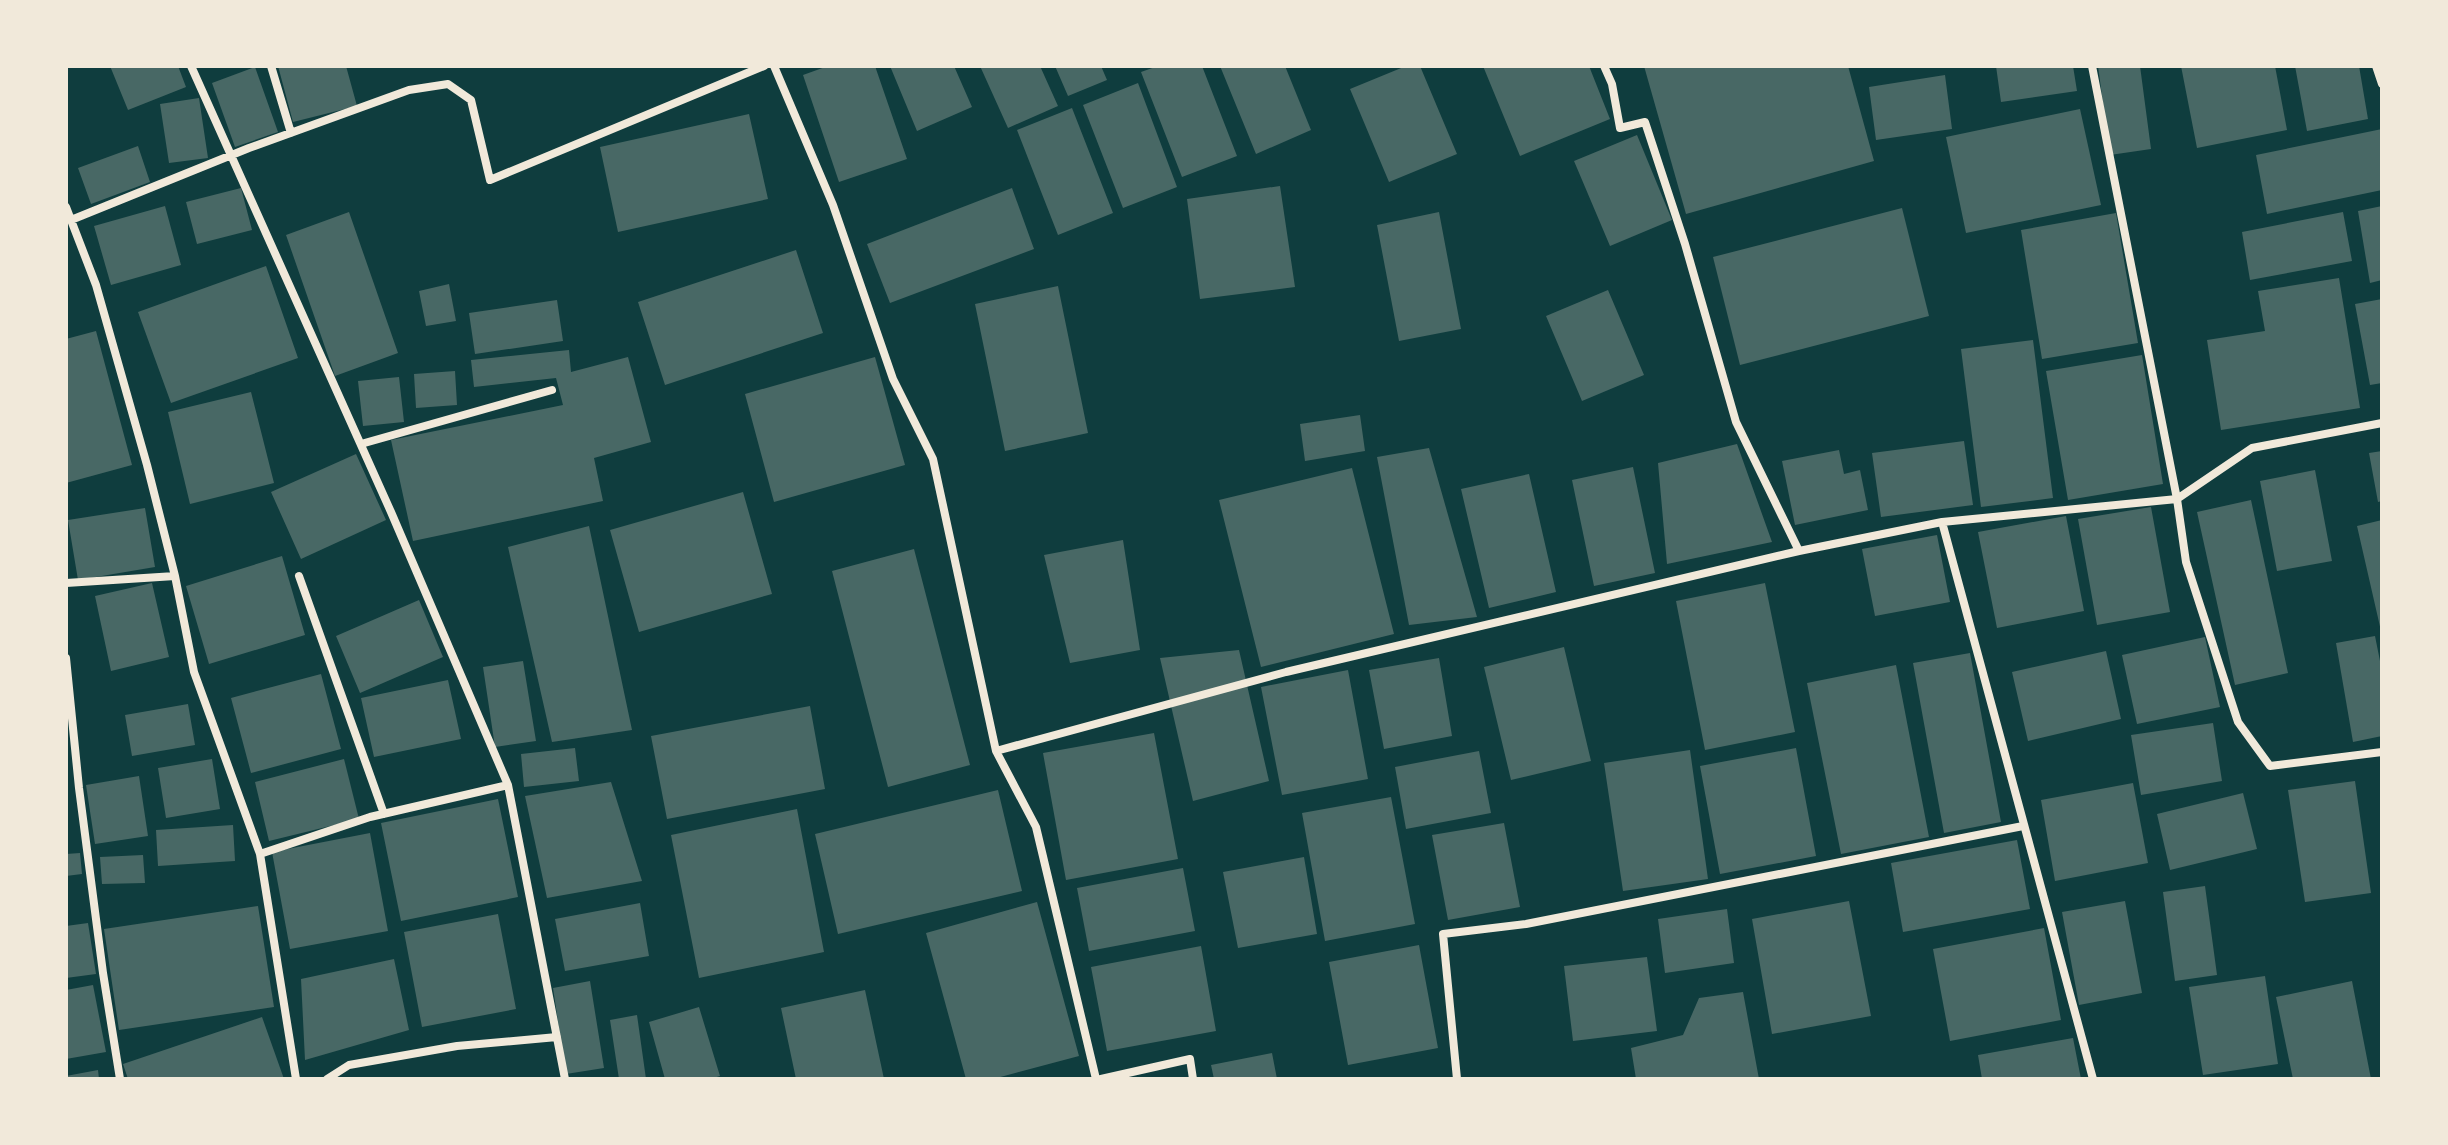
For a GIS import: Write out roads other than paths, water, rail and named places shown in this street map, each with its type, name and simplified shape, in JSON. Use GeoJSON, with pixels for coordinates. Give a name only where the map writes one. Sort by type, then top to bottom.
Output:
{"type":"FeatureCollection","features":[{"type":"Feature","properties":{"kind":"street"},"geometry":{"type":"LineString","coordinates":[[191,66],[361,444],[508,785],[565,1079]]}},
{"type":"Feature","properties":{"kind":"street"},"geometry":{"type":"LineString","coordinates":[[271,66],[291,133]]}},
{"type":"Feature","properties":{"kind":"street"},"geometry":{"type":"LineString","coordinates":[[71,220],[232,155],[409,90],[448,84],[471,100],[490,180],[764,66]]}},
{"type":"Feature","properties":{"kind":"street"},"geometry":{"type":"LineString","coordinates":[[774,66],[833,205],[893,379],[933,459],[996,751],[1036,827],[1098,1079],[1190,1059],[1193,1079]]}},
{"type":"Feature","properties":{"kind":"street"},"geometry":{"type":"LineString","coordinates":[[1604,66],[1612,84],[1620,128],[1645,122],[1685,244],[1736,422],[1799,551]]}},
{"type":"Feature","properties":{"kind":"street"},"geometry":{"type":"LineString","coordinates":[[2092,66],[2177,499],[2186,562],[2238,722],[2270,766],[2382,752]]}},
{"type":"Feature","properties":{"kind":"street"},"geometry":{"type":"LineString","coordinates":[[2376,66],[2382,84]]}},
{"type":"Feature","properties":{"kind":"street"},"geometry":{"type":"LineString","coordinates":[[66,207],[96,285],[175,576],[194,672],[260,854],[296,1079]]}},
{"type":"Feature","properties":{"kind":"street"},"geometry":{"type":"LineString","coordinates":[[361,444],[552,390]]}},
{"type":"Feature","properties":{"kind":"street"},"geometry":{"type":"LineString","coordinates":[[996,751],[1286,672],[1799,551],[1942,522],[2177,499],[2252,448],[2382,423]]}},
{"type":"Feature","properties":{"kind":"street"},"geometry":{"type":"LineString","coordinates":[[1942,522],[2093,1079]]}},
{"type":"Feature","properties":{"kind":"street"},"geometry":{"type":"LineString","coordinates":[[66,583],[175,576]]}},
{"type":"Feature","properties":{"kind":"street"},"geometry":{"type":"LineString","coordinates":[[299,576],[384,814]]}},
{"type":"Feature","properties":{"kind":"street"},"geometry":{"type":"LineString","coordinates":[[66,658],[81,804],[120,1079]]}},
{"type":"Feature","properties":{"kind":"street"},"geometry":{"type":"LineString","coordinates":[[260,854],[384,814],[508,785]]}},
{"type":"Feature","properties":{"kind":"street"},"geometry":{"type":"LineString","coordinates":[[1457,1079],[1443,934],[1526,924],[2023,826]]}},
{"type":"Feature","properties":{"kind":"street"},"geometry":{"type":"LineString","coordinates":[[327,1079],[349,1065],[457,1046],[557,1037]]}}]}
